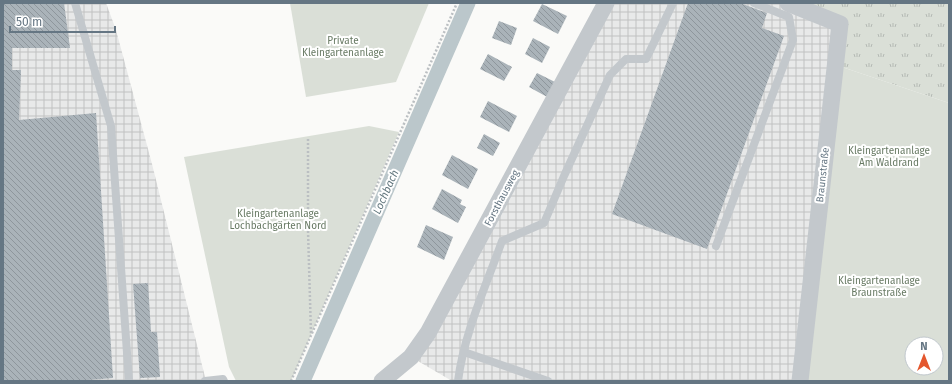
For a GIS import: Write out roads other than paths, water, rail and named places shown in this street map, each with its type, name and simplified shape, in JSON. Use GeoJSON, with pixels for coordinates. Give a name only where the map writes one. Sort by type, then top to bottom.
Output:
{"type":"FeatureCollection","features":[{"type":"Feature","properties":{"kind":"street","name":"Forsthausweg"},"geometry":{"type":"LineString","coordinates":[[382,381],[411,357],[428,333],[606,3]]}},
{"type":"Feature","properties":{"kind":"street","name":"Braunstraße"},"geometry":{"type":"LineString","coordinates":[[788,3],[840,24],[800,381]]}},
{"type":"Feature","properties":{"kind":"lane"},"geometry":{"type":"LineString","coordinates":[[74,3],[111,126],[129,381]]}},
{"type":"Feature","properties":{"kind":"lane"},"geometry":{"type":"LineString","coordinates":[[458,381],[464,352],[502,241],[544,223],[610,75],[626,59],[646,59],[673,3]]}},
{"type":"Feature","properties":{"kind":"lane"},"geometry":{"type":"LineString","coordinates":[[716,246],[793,40],[789,17],[754,3]]}},
{"type":"Feature","properties":{"kind":"lane"},"geometry":{"type":"LineString","coordinates":[[464,352],[548,381]]}},
{"type":"Feature","properties":{"kind":"lane"},"geometry":{"type":"LineString","coordinates":[[205,381],[223,379],[224,381]]}},
{"type":"Feature","properties":{"kind":"waterway","name":"Lochbach"},"geometry":{"type":"LineString","coordinates":[[303,381],[468,3]]}},
{"type":"Feature","properties":{"kind":"park label","name":"Private Kleingartenanlage"},"geometry":{"type":"Point","coordinates":[343,46]}},
{"type":"Feature","properties":{"kind":"park label","name":"Kleingartenanlage Am Waldrand"},"geometry":{"type":"Point","coordinates":[889,156]}},
{"type":"Feature","properties":{"kind":"park label","name":"Kleingartenanlage Lochbachgärten Nord"},"geometry":{"type":"Point","coordinates":[278,220]}},
{"type":"Feature","properties":{"kind":"park label","name":"Kleingartenanlage Braunstraße"},"geometry":{"type":"Point","coordinates":[879,286]}}]}
